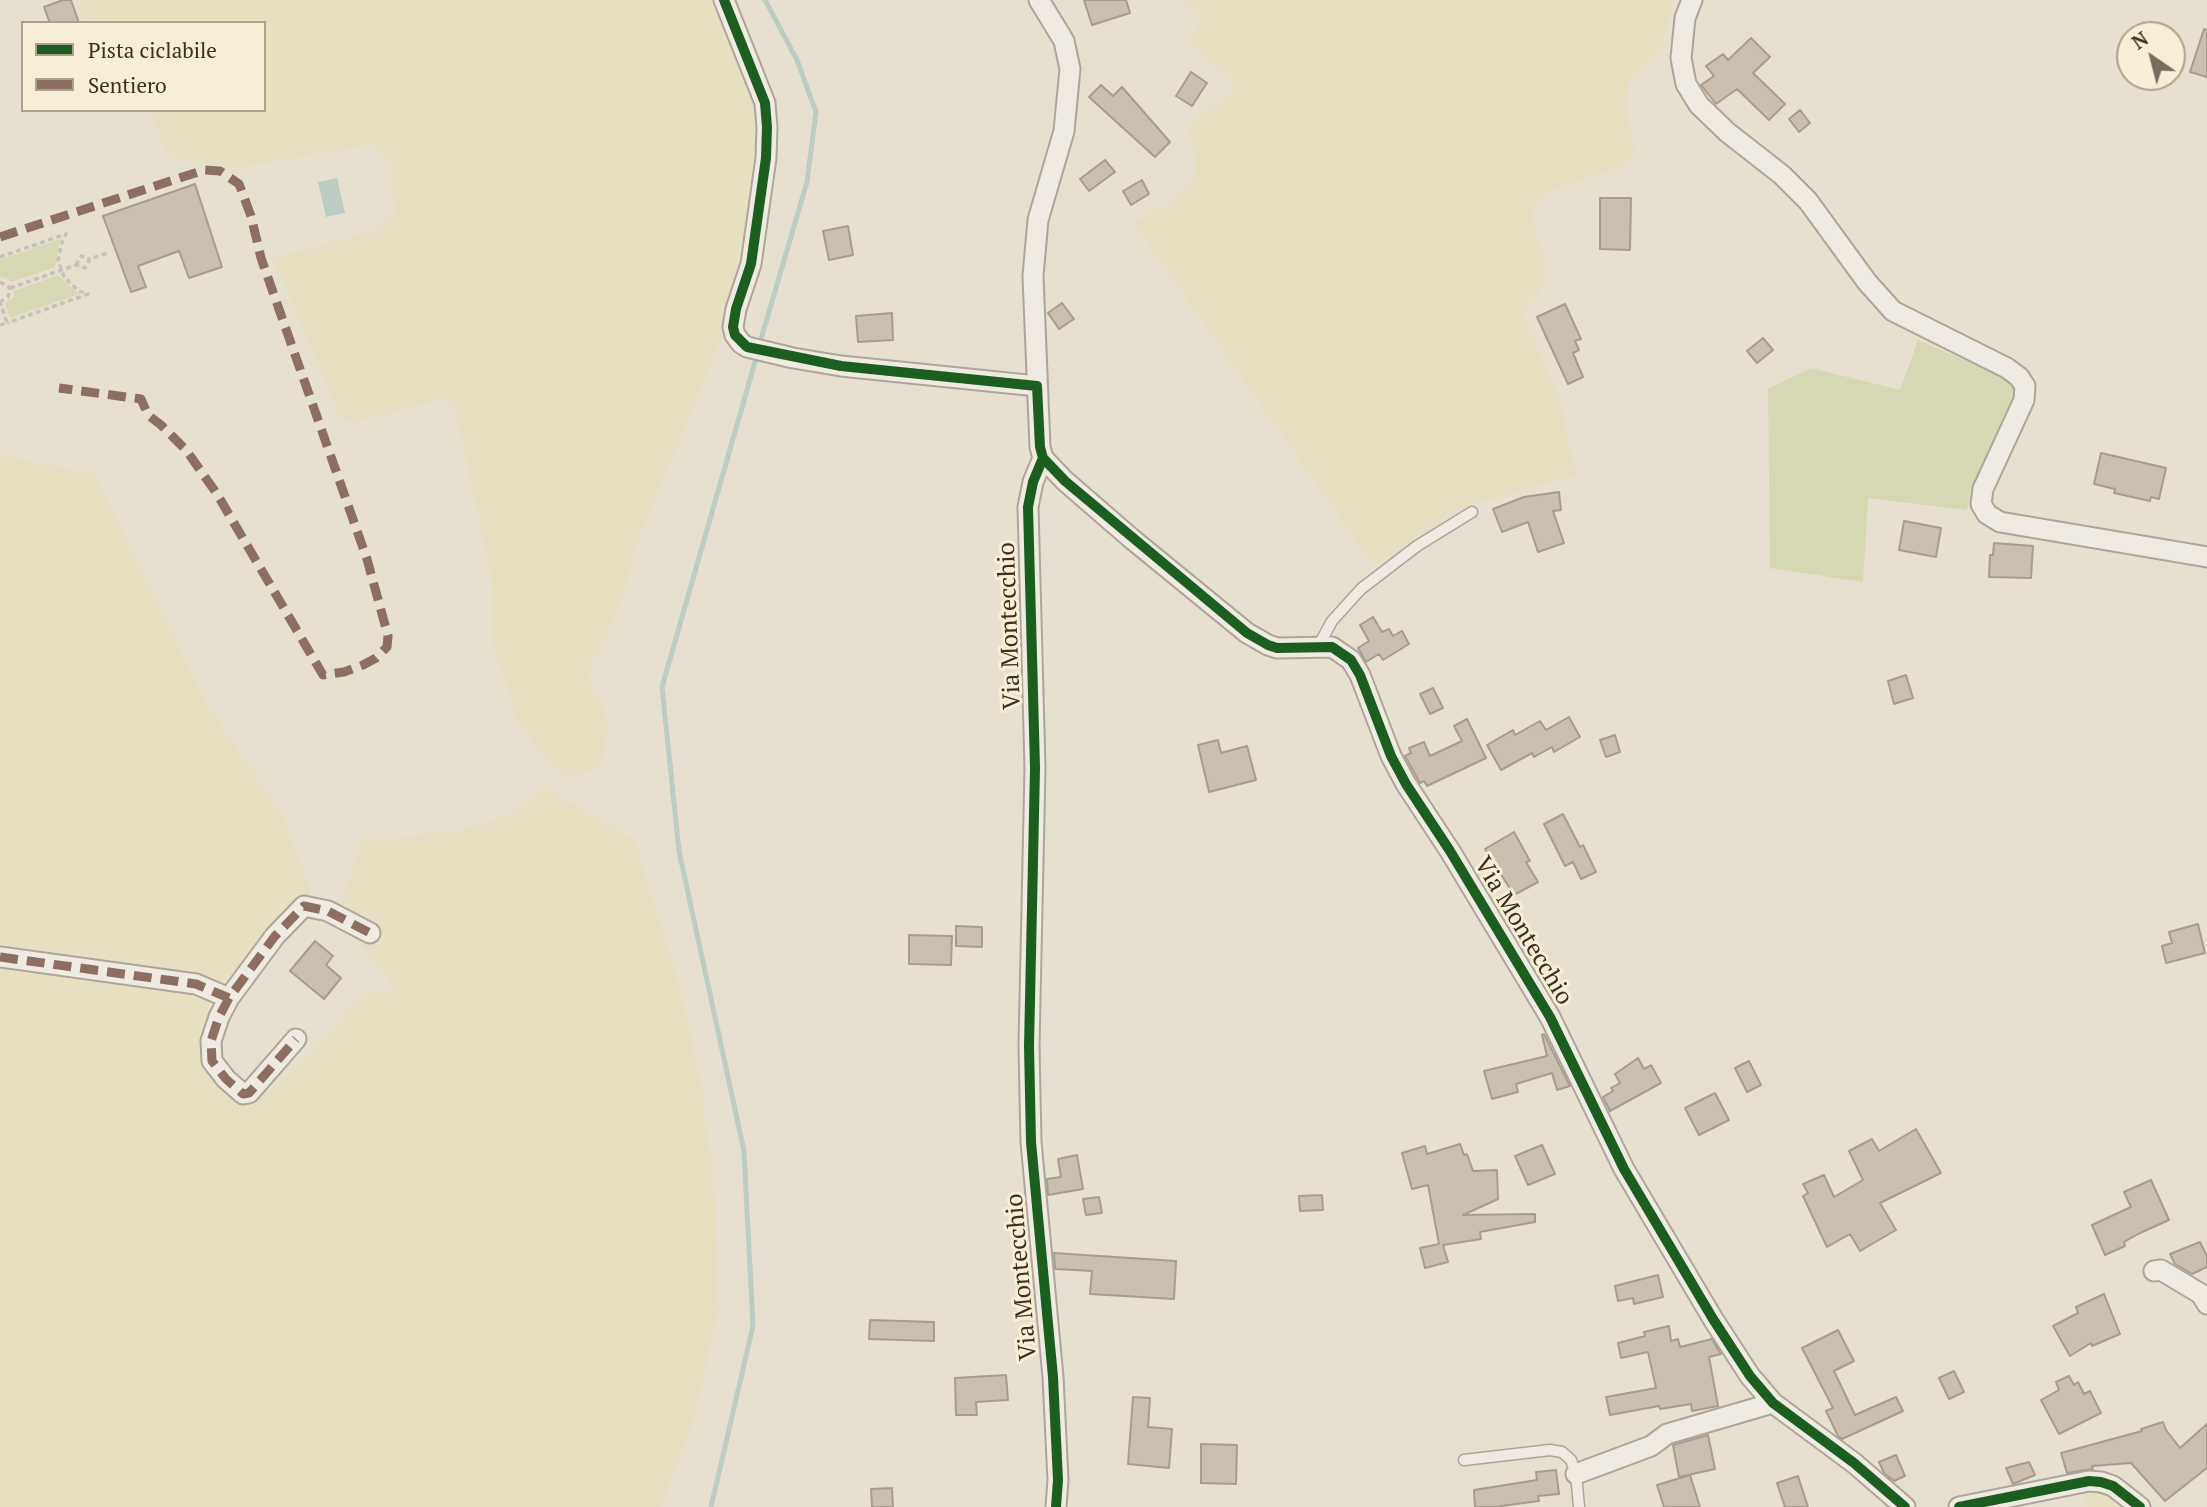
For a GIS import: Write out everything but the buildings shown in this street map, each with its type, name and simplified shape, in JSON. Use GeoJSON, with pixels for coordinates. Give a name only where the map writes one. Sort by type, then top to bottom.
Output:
{"type":"FeatureCollection","features":[{"type":"Feature","properties":{"kind":"street"},"geometry":{"type":"LineString","coordinates":[[724,0],[765,103],[766,158],[751,264],[736,309],[733,327],[735,335],[747,346],[793,358],[881,371],[1037,386]]}},
{"type":"Feature","properties":{"kind":"street","name":"Via Montecchio"},"geometry":{"type":"LineString","coordinates":[[1039,0],[1064,41],[1070,69],[1065,131],[1038,220],[1033,276],[1040,447],[1043,458],[1065,481],[1132,539],[1247,633],[1277,648],[1332,646],[1351,660],[1360,675],[1391,756],[1406,784],[1450,851],[1550,1017],[1624,1169],[1750,1376],[1773,1404],[1854,1463],[1905,1507]]}},
{"type":"Feature","properties":{"kind":"street"},"geometry":{"type":"LineString","coordinates":[[1692,0],[1685,18],[1681,58],[1686,83],[1699,105],[1727,132],[1782,175],[1808,201],[1867,282],[1893,312],[2007,368],[2019,377],[2025,386],[2024,400],[1983,489],[1981,504],[1986,514],[2000,522],[2207,557]]}},
{"type":"Feature","properties":{"kind":"street","name":"Via Montecchio"},"geometry":{"type":"LineString","coordinates":[[1043,458],[1033,482],[1028,508],[1035,768],[1029,1046],[1031,1142],[1053,1377],[1058,1480],[1056,1507]]}},
{"type":"Feature","properties":{"kind":"street"},"geometry":{"type":"LineString","coordinates":[[296,1039],[249,1093],[243,1094],[226,1079],[212,1061],[211,1041],[229,998],[275,936],[304,906],[328,911],[370,933]]}},
{"type":"Feature","properties":{"kind":"street"},"geometry":{"type":"LineString","coordinates":[[0,957],[196,984],[229,998]]}},
{"type":"Feature","properties":{"kind":"street"},"geometry":{"type":"LineString","coordinates":[[2154,1271],[2161,1270],[2201,1294],[2207,1304]]}},
{"type":"Feature","properties":{"kind":"street"},"geometry":{"type":"LineString","coordinates":[[1576,1474],[1651,1446],[1667,1434],[1773,1404]]}},
{"type":"Feature","properties":{"kind":"street"},"geometry":{"type":"LineString","coordinates":[[1959,1507],[2089,1481],[2113,1486],[2140,1507]]}},
{"type":"Feature","properties":{"kind":"lane"},"geometry":{"type":"LineString","coordinates":[[1319,645],[1332,621],[1361,589],[1417,546],[1472,512]]}},
{"type":"Feature","properties":{"kind":"lane"},"geometry":{"type":"LineString","coordinates":[[1464,1460],[1550,1450],[1562,1452],[1571,1460],[1576,1474],[1579,1507]]}},
{"type":"Feature","properties":{"kind":"path"},"geometry":{"type":"LineString","coordinates":[[0,257],[66,234],[58,260],[61,269],[64,277],[79,291],[88,294],[0,325]]}},
{"type":"Feature","properties":{"kind":"path"},"geometry":{"type":"LineString","coordinates":[[75,265],[80,256],[90,259],[107,253]]}},
{"type":"Feature","properties":{"kind":"path"},"geometry":{"type":"LineString","coordinates":[[10,288],[75,265],[85,268],[90,259]]}},
{"type":"Feature","properties":{"kind":"path"},"geometry":{"type":"LineString","coordinates":[[0,282],[10,288]]}},
{"type":"Feature","properties":{"kind":"path"},"geometry":{"type":"LineString","coordinates":[[7,323],[0,302],[8,297],[10,288]]}},
{"type":"Feature","properties":{"kind":"shaded area"},"geometry":{"type":"Polygon","coordinates":[[[75,0],[718,0],[754,99],[756,134],[750,207],[723,334],[633,553],[613,622],[593,661],[589,675],[592,690],[601,702],[607,729],[603,757],[596,769],[570,777],[558,770],[539,751],[515,717],[509,690],[494,649],[492,580],[455,407],[444,399],[356,422],[342,421],[273,258],[376,230],[395,214],[391,166],[375,144],[236,168],[174,158],[164,148],[150,112],[266,112],[266,21],[83,21],[75,0]]]}},
{"type":"Feature","properties":{"kind":"shaded area"},"geometry":{"type":"Polygon","coordinates":[[[1184,0],[1673,0],[1662,47],[1628,83],[1626,108],[1635,149],[1630,161],[1619,168],[1556,188],[1534,204],[1532,217],[1545,262],[1546,280],[1539,293],[1529,301],[1523,315],[1560,401],[1576,475],[1456,509],[1374,566],[1134,223],[1181,195],[1195,175],[1196,154],[1188,129],[1231,91],[1231,77],[1189,45],[1203,13],[1186,5],[1184,0]]]}},
{"type":"Feature","properties":{"kind":"shaded area"},"geometry":{"type":"Polygon","coordinates":[[[337,178],[345,213],[326,217],[318,182],[337,178]]]}},
{"type":"Feature","properties":{"kind":"shaded area"},"geometry":{"type":"Polygon","coordinates":[[[0,455],[94,474],[206,702],[283,816],[311,892],[241,969],[206,1041],[243,1094],[268,1092],[313,1055],[355,1003],[373,989],[398,994],[367,950],[334,922],[362,842],[457,831],[507,816],[525,805],[543,787],[634,840],[682,995],[702,1092],[715,1196],[718,1311],[694,1419],[661,1507],[0,1507],[0,455]]]}},
{"type":"Feature","properties":{"kind":"shaded area"},"geometry":{"type":"Polygon","coordinates":[[[2081,1489],[2103,1490],[2128,1507],[2086,1507],[2081,1489]]]}},
{"type":"Feature","properties":{"kind":"green space"},"geometry":{"type":"Polygon","coordinates":[[[60,239],[55,267],[11,282],[0,277],[0,260],[60,239]]]}},
{"type":"Feature","properties":{"kind":"green space"},"geometry":{"type":"Polygon","coordinates":[[[58,275],[79,294],[10,318],[5,303],[14,297],[14,291],[58,275]]]}},
{"type":"Feature","properties":{"kind":"green space"},"geometry":{"type":"Polygon","coordinates":[[[1918,340],[2006,378],[2014,385],[2015,396],[1972,487],[1967,510],[1868,498],[1863,582],[1770,568],[1768,389],[1811,368],[1900,390],[1918,340]]]}},
{"type":"Feature","properties":{"kind":"waterway"},"geometry":{"type":"LineString","coordinates":[[759,346],[807,182],[816,112],[797,60],[765,0]]}},
{"type":"Feature","properties":{"kind":"waterway"},"geometry":{"type":"LineString","coordinates":[[711,1507],[753,1326],[744,1151],[679,851],[662,687],[757,355]]}},
{"type":"Feature","properties":{"kind":"marked path"},"geometry":{"type":"LineString","coordinates":[[0,237],[204,170],[220,171],[239,184],[251,216],[261,258],[367,559],[388,636],[387,647],[376,658],[363,665],[344,672],[323,675],[217,494],[186,450],[148,415],[141,399],[59,388]]}},
{"type":"Feature","properties":{"kind":"marked path"},"geometry":{"type":"LineString","coordinates":[[0,957],[196,984],[229,998],[275,936],[304,906],[328,911],[370,933]]}},
{"type":"Feature","properties":{"kind":"marked path"},"geometry":{"type":"LineString","coordinates":[[229,998],[211,1041],[212,1061],[226,1079],[243,1094],[249,1093],[296,1039]]}},
{"type":"Feature","properties":{"kind":"cycle path"},"geometry":{"type":"LineString","coordinates":[[724,0],[765,103],[767,127],[766,158],[751,264],[736,309],[733,327],[735,335],[747,347],[841,366],[1037,386],[1043,458],[1065,481],[1247,633],[1277,648],[1332,647],[1351,660],[1360,675],[1391,756],[1406,784],[1450,851],[1550,1017],[1624,1169],[1750,1376],[1773,1403],[1854,1463],[1905,1507]]}},
{"type":"Feature","properties":{"kind":"cycle path"},"geometry":{"type":"LineString","coordinates":[[1043,458],[1033,482],[1028,507],[1035,768],[1029,1046],[1031,1142],[1053,1377],[1058,1480],[1056,1507]]}},
{"type":"Feature","properties":{"kind":"cycle path"},"geometry":{"type":"LineString","coordinates":[[1959,1507],[2089,1481],[2113,1486],[2140,1507]]}}]}
